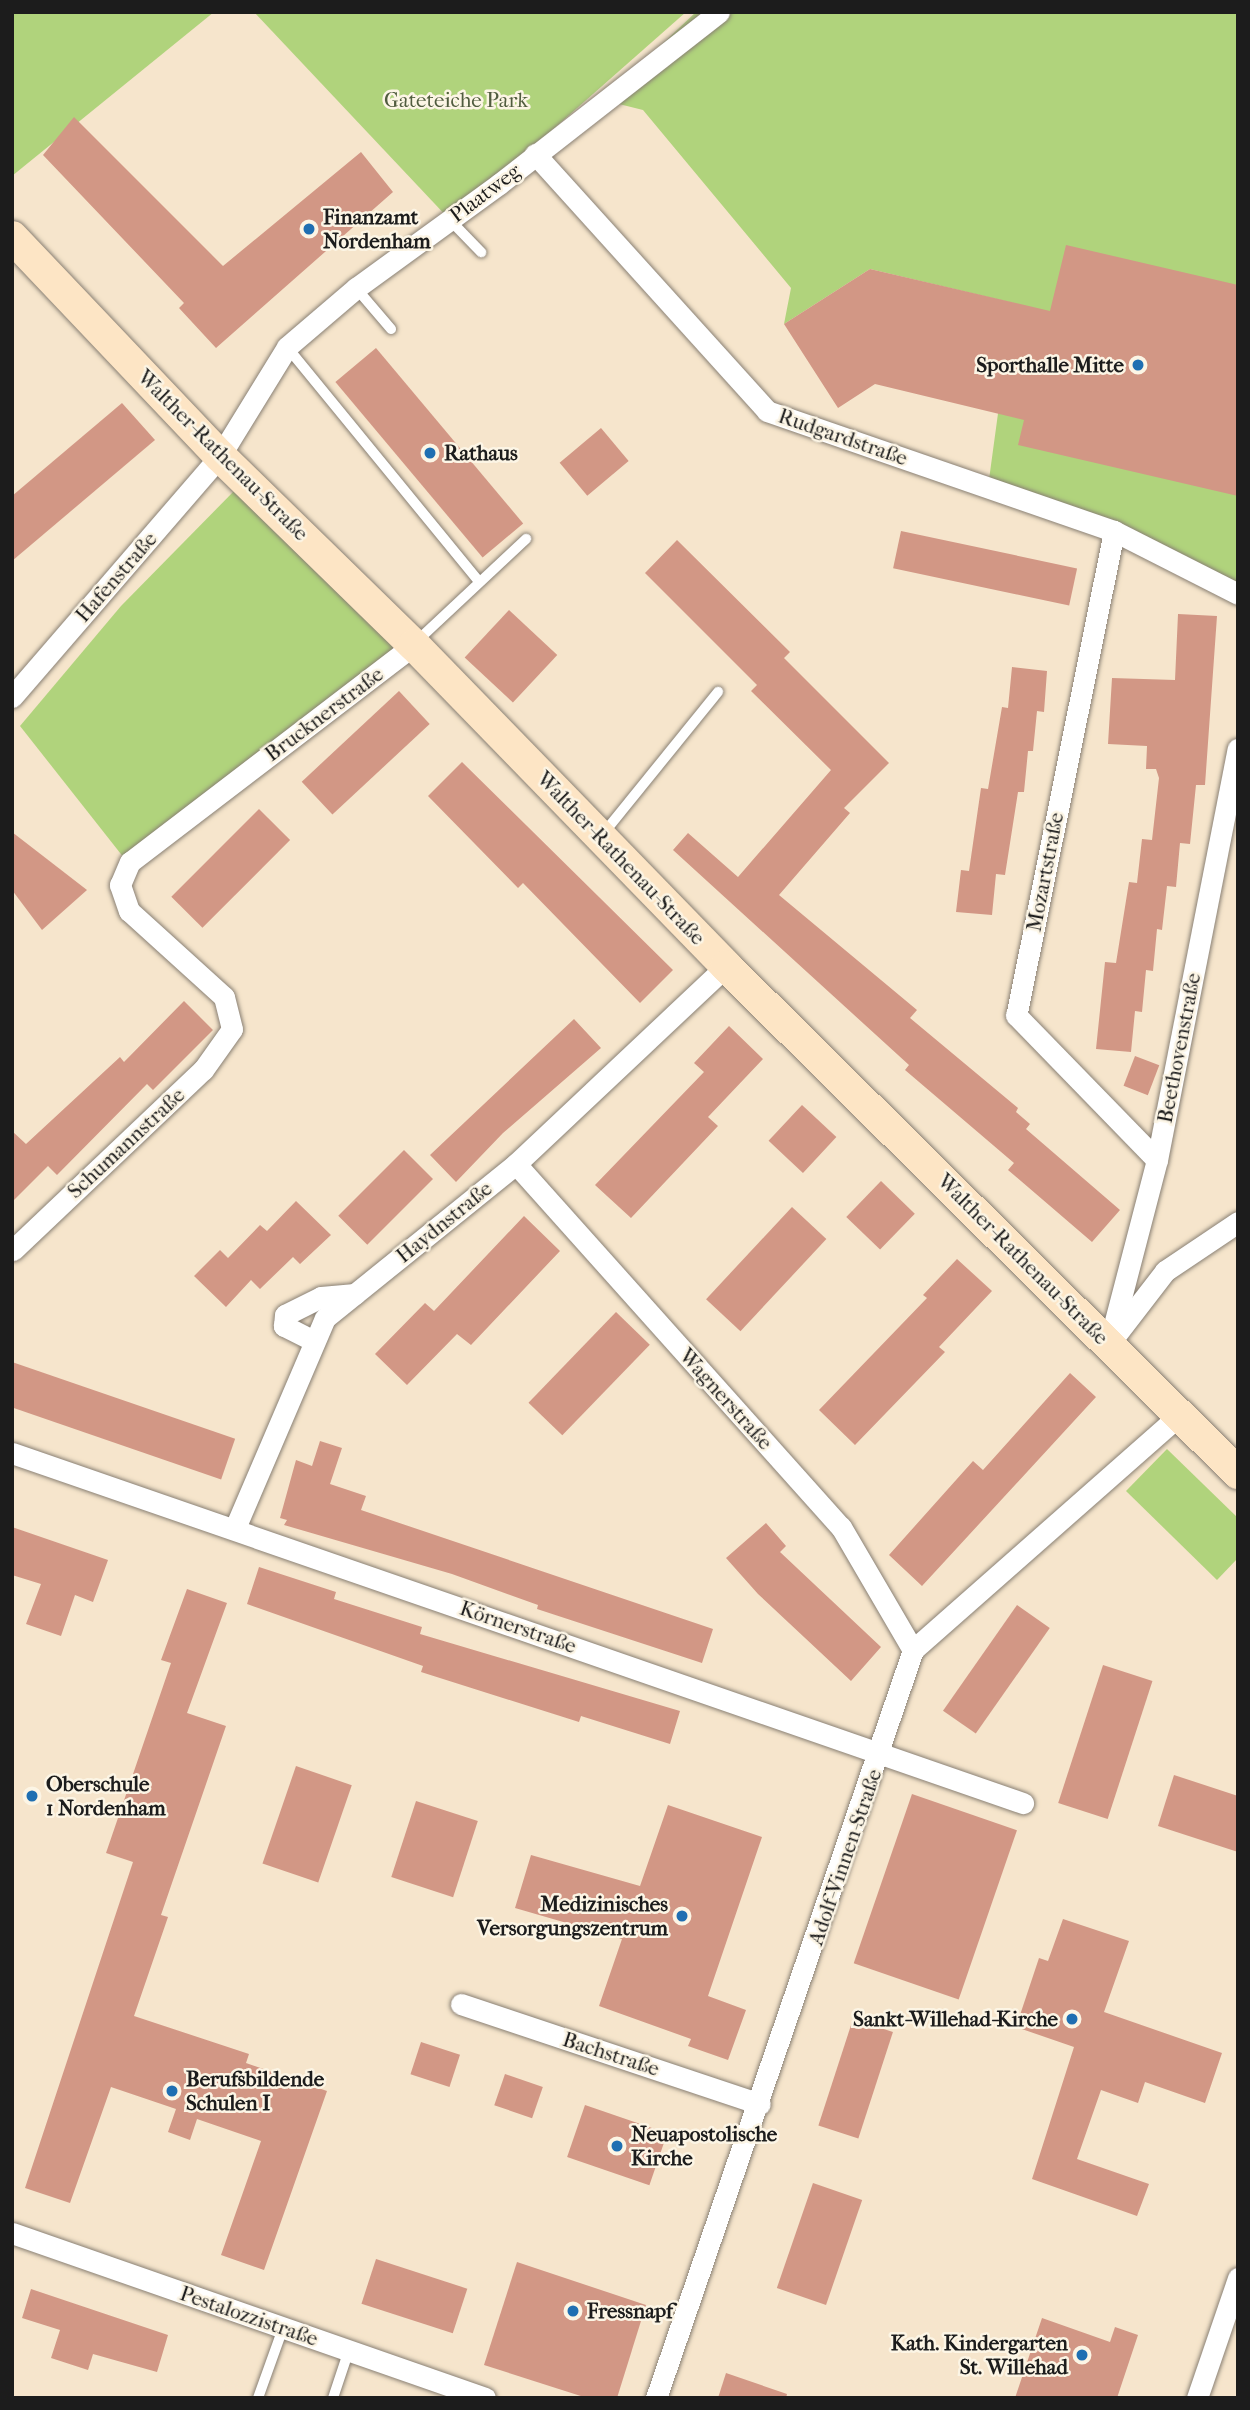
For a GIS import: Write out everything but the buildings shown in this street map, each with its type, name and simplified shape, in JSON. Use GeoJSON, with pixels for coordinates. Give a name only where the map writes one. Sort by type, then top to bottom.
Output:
{"type":"FeatureCollection","features":[{"type":"Feature","properties":{"kind":"street","name":"Plaatweg"},"geometry":{"type":"LineString","coordinates":[[220,456],[287,347],[356,288],[450,220],[719,12]]}},
{"type":"Feature","properties":{"kind":"street","name":"Rudgardstraße"},"geometry":{"type":"LineString","coordinates":[[535,154],[767,411],[1114,531],[1238,594]]}},
{"type":"Feature","properties":{"kind":"street","name":"Walther-Rathenau-Straße"},"geometry":{"type":"LineString","coordinates":[[12,237],[220,456],[414,645],[726,966],[1238,1473]]}},
{"type":"Feature","properties":{"kind":"street","name":"Hafenstraße"},"geometry":{"type":"LineString","coordinates":[[12,697],[220,456]]}},
{"type":"Feature","properties":{"kind":"street","name":"Mozartstraße"},"geometry":{"type":"LineString","coordinates":[[1114,531],[1016,1015],[1157,1160]]}},
{"type":"Feature","properties":{"kind":"street","name":"Brucknerstraße"},"geometry":{"type":"LineString","coordinates":[[232,1029],[224,997],[129,911],[120,885],[130,862],[414,645]]}},
{"type":"Feature","properties":{"kind":"street","name":"Beethovenstraße"},"geometry":{"type":"LineString","coordinates":[[1109,1344],[1157,1160],[1232,799],[1238,749]]}},
{"type":"Feature","properties":{"kind":"street","name":"Haydnstraße"},"geometry":{"type":"LineString","coordinates":[[235,1528],[325,1318],[516,1164],[726,966]]}},
{"type":"Feature","properties":{"kind":"street","name":"Schumannstraße"},"geometry":{"type":"LineString","coordinates":[[13,1250],[203,1070],[232,1029]]}},
{"type":"Feature","properties":{"kind":"street","name":"Wagnerstraße"},"geometry":{"type":"LineString","coordinates":[[516,1164],[841,1527],[913,1650]]}},
{"type":"Feature","properties":{"kind":"street"},"geometry":{"type":"LineString","coordinates":[[1109,1344],[1165,1271],[1238,1223]]}},
{"type":"Feature","properties":{"kind":"street"},"geometry":{"type":"LineString","coordinates":[[314,1341],[284,1326],[285,1315],[321,1297],[355,1294]]}},
{"type":"Feature","properties":{"kind":"street"},"geometry":{"type":"LineString","coordinates":[[913,1650],[1180,1415]]}},
{"type":"Feature","properties":{"kind":"street","name":"Körnerstraße"},"geometry":{"type":"LineString","coordinates":[[12,1452],[1023,1803]]}},
{"type":"Feature","properties":{"kind":"street","name":"Adolf-Vinnen-Straße"},"geometry":{"type":"LineString","coordinates":[[656,2398],[761,2104],[881,1753],[913,1650]]}},
{"type":"Feature","properties":{"kind":"street","name":"Bachstraße"},"geometry":{"type":"LineString","coordinates":[[461,2004],[761,2104]]}},
{"type":"Feature","properties":{"kind":"street","name":"Pestalozzistraße"},"geometry":{"type":"LineString","coordinates":[[12,2233],[485,2398]]}},
{"type":"Feature","properties":{"kind":"street"},"geometry":{"type":"LineString","coordinates":[[1197,2398],[1238,2278]]}},
{"type":"Feature","properties":{"kind":"lane"},"geometry":{"type":"LineString","coordinates":[[450,220],[481,252]]}},
{"type":"Feature","properties":{"kind":"lane"},"geometry":{"type":"LineString","coordinates":[[356,288],[391,329]]}},
{"type":"Feature","properties":{"kind":"lane"},"geometry":{"type":"LineString","coordinates":[[287,347],[478,580]]}},
{"type":"Feature","properties":{"kind":"lane","name":"Brucknerstraße"},"geometry":{"type":"LineString","coordinates":[[414,645],[478,580],[526,538]]}},
{"type":"Feature","properties":{"kind":"lane"},"geometry":{"type":"LineString","coordinates":[[601,838],[718,692]]}},
{"type":"Feature","properties":{"kind":"lane"},"geometry":{"type":"LineString","coordinates":[[258,2398],[283,2328]]}},
{"type":"Feature","properties":{"kind":"lane"},"geometry":{"type":"LineString","coordinates":[[333,2398],[349,2350]]}},
{"type":"Feature","properties":{"kind":"green space"},"geometry":{"type":"Polygon","coordinates":[[[12,12],[214,12],[12,176],[12,12]]]}},
{"type":"Feature","properties":{"kind":"green space","name":"Gateteiche Park"},"geometry":{"type":"Polygon","coordinates":[[[254,12],[686,12],[450,220],[254,12]]]}},
{"type":"Feature","properties":{"kind":"green space"},"geometry":{"type":"Polygon","coordinates":[[[696,12],[1238,12],[1238,594],[988,487],[1013,303],[870,269],[784,324],[791,288],[643,110],[603,100],[696,12]]]}},
{"type":"Feature","properties":{"kind":"green space"},"geometry":{"type":"Polygon","coordinates":[[[237,488],[404,647],[128,863],[20,726],[121,606],[237,488]]]}},
{"type":"Feature","properties":{"kind":"green space"},"geometry":{"type":"Polygon","coordinates":[[[1167,1449],[1238,1518],[1238,1558],[1217,1580],[1126,1491],[1167,1449]]]}},
{"type":"Feature","properties":{"kind":"place","name":"Finanzamt Nordenham"},"geometry":{"type":"Point","coordinates":[309,229]}},
{"type":"Feature","properties":{"kind":"place","name":"Sporthalle Mitte"},"geometry":{"type":"Point","coordinates":[1138,365]}},
{"type":"Feature","properties":{"kind":"place","name":"Rathaus"},"geometry":{"type":"Point","coordinates":[430,453]}},
{"type":"Feature","properties":{"kind":"place","name":"Oberschule 1 Nordenham"},"geometry":{"type":"Point","coordinates":[32,1796]}},
{"type":"Feature","properties":{"kind":"place","name":"Medizinisches Versorgungszentrum"},"geometry":{"type":"Point","coordinates":[682,1916]}},
{"type":"Feature","properties":{"kind":"place","name":"Sankt-Willehad-Kirche"},"geometry":{"type":"Point","coordinates":[1072,2019]}},
{"type":"Feature","properties":{"kind":"place","name":"Berufsbildende Schulen I"},"geometry":{"type":"Point","coordinates":[172,2091]}},
{"type":"Feature","properties":{"kind":"place","name":"Neuapostolische Kirche"},"geometry":{"type":"Point","coordinates":[617,2146]}},
{"type":"Feature","properties":{"kind":"place","name":"Fressnapf"},"geometry":{"type":"Point","coordinates":[573,2311]}},
{"type":"Feature","properties":{"kind":"place","name":"Kath. Kindergarten St. Willehad"},"geometry":{"type":"Point","coordinates":[1082,2355]}}]}
